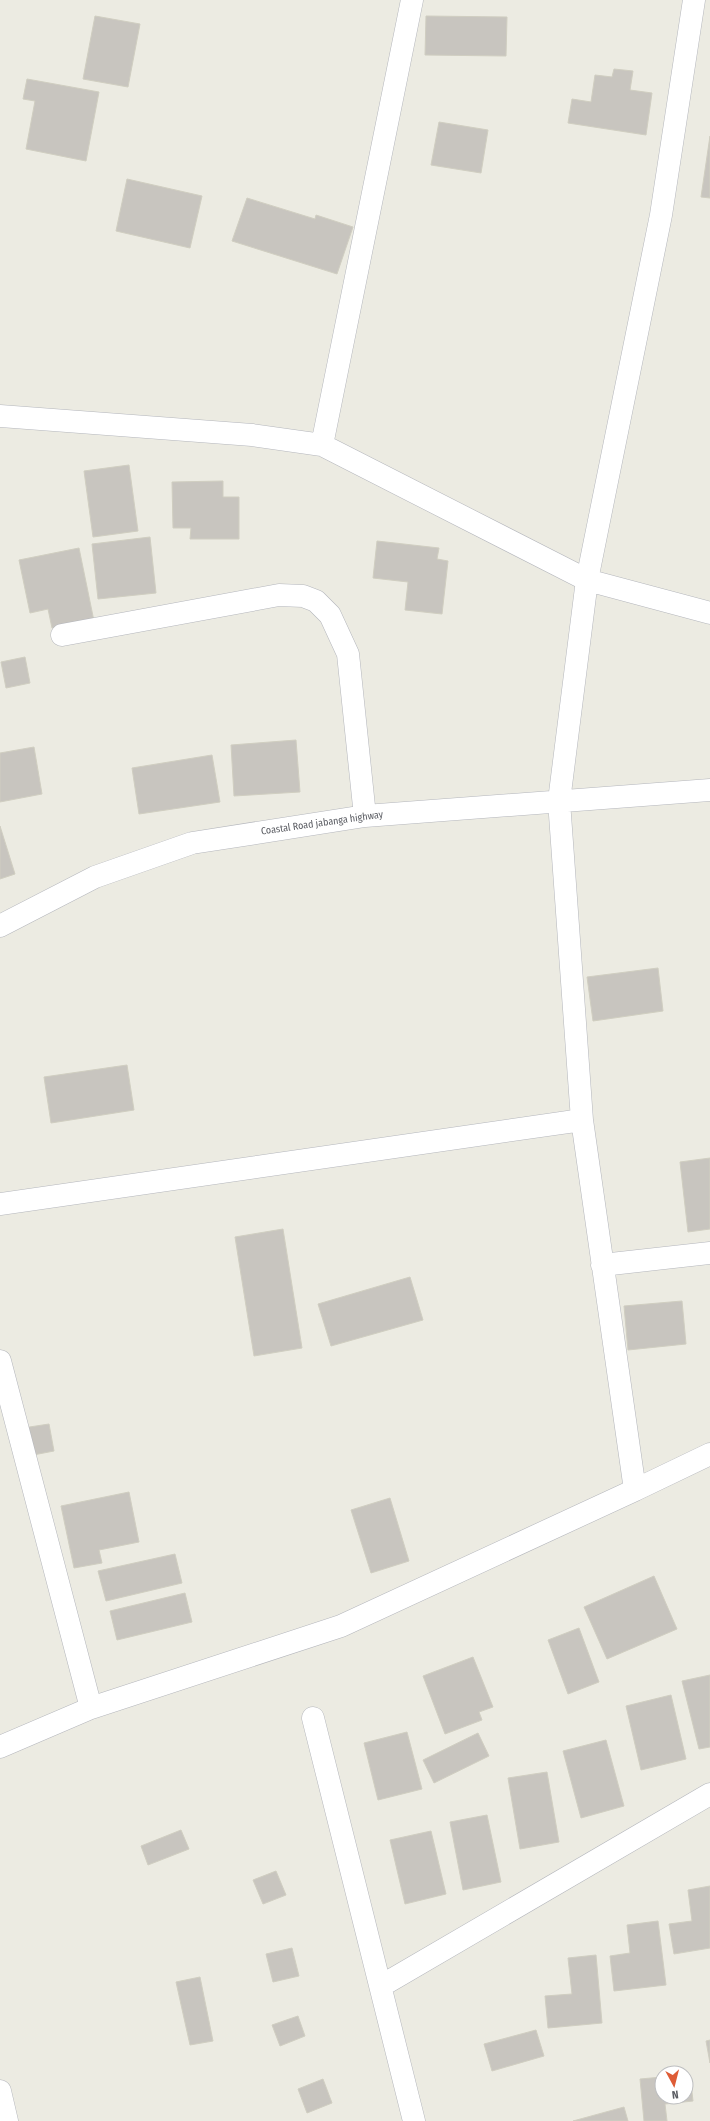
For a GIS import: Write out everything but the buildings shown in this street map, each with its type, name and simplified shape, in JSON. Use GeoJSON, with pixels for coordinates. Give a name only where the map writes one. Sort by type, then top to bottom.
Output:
{"type":"FeatureCollection","features":[{"type":"Feature","properties":{"kind":"street"},"geometry":{"type":"LineString","coordinates":[[322,445],[412,0]]}},
{"type":"Feature","properties":{"kind":"street"},"geometry":{"type":"LineString","coordinates":[[635,1490],[582,1120],[559,801],[588,580],[661,216],[694,0]]}},
{"type":"Feature","properties":{"kind":"street"},"geometry":{"type":"LineString","coordinates":[[0,416],[252,435],[322,445],[588,580],[710,613]]}},
{"type":"Feature","properties":{"kind":"street"},"geometry":{"type":"LineString","coordinates":[[62,634],[279,594],[303,596],[316,601],[330,615],[348,654],[365,816]]}},
{"type":"Feature","properties":{"kind":"street","name":"Coastal Road jabanga highway"},"geometry":{"type":"LineString","coordinates":[[0,926],[95,877],[192,843],[365,816],[710,790]]}},
{"type":"Feature","properties":{"kind":"street"},"geometry":{"type":"LineString","coordinates":[[0,1204],[582,1120]]}},
{"type":"Feature","properties":{"kind":"street"},"geometry":{"type":"LineString","coordinates":[[602,1265],[710,1253]]}},
{"type":"Feature","properties":{"kind":"street"},"geometry":{"type":"LineString","coordinates":[[0,1361],[91,1708]]}},
{"type":"Feature","properties":{"kind":"street"},"geometry":{"type":"LineString","coordinates":[[0,1747],[91,1708],[341,1626],[710,1454]]}},
{"type":"Feature","properties":{"kind":"street"},"geometry":{"type":"LineString","coordinates":[[313,1718],[414,2121]]}},
{"type":"Feature","properties":{"kind":"street"},"geometry":{"type":"LineString","coordinates":[[381,1986],[710,1794]]}},
{"type":"Feature","properties":{"kind":"street"},"geometry":{"type":"LineString","coordinates":[[0,2091],[7,2121]]}}]}
